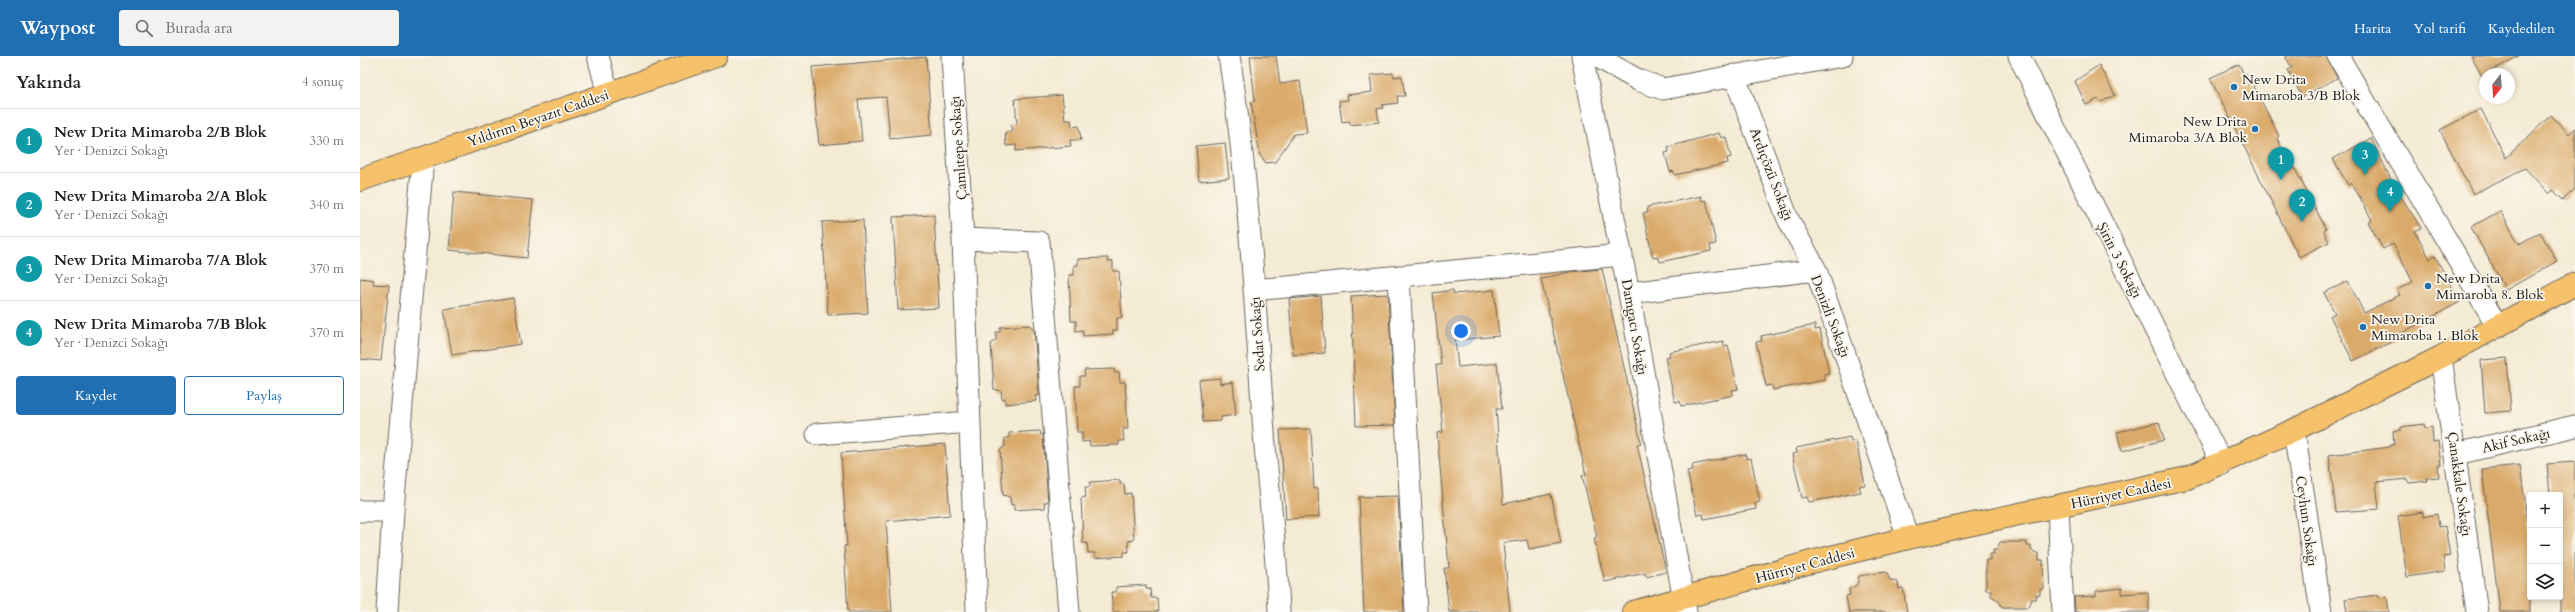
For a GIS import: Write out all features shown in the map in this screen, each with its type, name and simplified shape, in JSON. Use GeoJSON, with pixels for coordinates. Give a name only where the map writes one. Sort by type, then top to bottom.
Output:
{"type":"FeatureCollection","features":[{"type":"Feature","properties":{"kind":"main road","name":"Yıldırım Beyazıt Caddesi"},"geometry":{"type":"LineString","coordinates":[[360,180],[716,56]]}},
{"type":"Feature","properties":{"kind":"main road","name":"Hürriyet Caddesi"},"geometry":{"type":"LineString","coordinates":[[1633,612],[1685,605],[1811,562],[1908,538],[2187,478],[2222,464],[2294,430],[2441,357],[2575,284]]}},
{"type":"Feature","properties":{"kind":"street"},"geometry":{"type":"LineString","coordinates":[[598,56],[608,94]]}},
{"type":"Feature","properties":{"kind":"street","name":"Çamlıtepe Sokağı"},"geometry":{"type":"LineString","coordinates":[[952,56],[964,239],[977,612]]}},
{"type":"Feature","properties":{"kind":"street","name":"Sedat Sokağı"},"geometry":{"type":"LineString","coordinates":[[1229,56],[1248,197],[1264,434],[1277,557],[1279,612]]}},
{"type":"Feature","properties":{"kind":"street","name":"Damgacı Sokağı"},"geometry":{"type":"LineString","coordinates":[[1582,56],[1622,255],[1685,605]]}},
{"type":"Feature","properties":{"kind":"street"},"geometry":{"type":"LineString","coordinates":[[1596,56],[1638,80],[1663,89],[1842,56]]}},
{"type":"Feature","properties":{"kind":"street","name":"Şirin 3 Sokağı"},"geometry":{"type":"LineString","coordinates":[[2019,56],[2222,464]]}},
{"type":"Feature","properties":{"kind":"street"},"geometry":{"type":"LineString","coordinates":[[2343,59],[2498,327]]}},
{"type":"Feature","properties":{"kind":"street","name":"Ardıçözü Sokağı"},"geometry":{"type":"LineString","coordinates":[[1734,75],[1788,219],[1816,270]]}},
{"type":"Feature","properties":{"kind":"street"},"geometry":{"type":"LineString","coordinates":[[387,612],[393,511],[423,158]]}},
{"type":"Feature","properties":{"kind":"street"},"geometry":{"type":"LineString","coordinates":[[964,239],[1039,242],[1069,612]]}},
{"type":"Feature","properties":{"kind":"street"},"geometry":{"type":"LineString","coordinates":[[1254,290],[1622,255]]}},
{"type":"Feature","properties":{"kind":"street","name":"Denizli Sokağı"},"geometry":{"type":"LineString","coordinates":[[1629,293],[1816,270],[1908,538]]}},
{"type":"Feature","properties":{"kind":"street"},"geometry":{"type":"LineString","coordinates":[[1399,276],[1416,612]]}},
{"type":"Feature","properties":{"kind":"street","name":"Çanakkale Sokağı"},"geometry":{"type":"LineString","coordinates":[[2441,357],[2456,454],[2477,612]]}},
{"type":"Feature","properties":{"kind":"street"},"geometry":{"type":"LineString","coordinates":[[817,434],[970,422]]}},
{"type":"Feature","properties":{"kind":"street","name":"Akif Sokağı"},"geometry":{"type":"LineString","coordinates":[[2456,454],[2575,426]]}},
{"type":"Feature","properties":{"kind":"street","name":"Ceyhun Sokağı"},"geometry":{"type":"LineString","coordinates":[[2294,430],[2321,612]]}},
{"type":"Feature","properties":{"kind":"street"},"geometry":{"type":"LineString","coordinates":[[2058,506],[2063,612]]}},
{"type":"Feature","properties":{"kind":"street"},"geometry":{"type":"LineString","coordinates":[[360,511],[393,511]]}},
{"type":"Feature","properties":{"kind":"building"},"geometry":{"type":"Polygon","coordinates":[[[1250,56],[1276,56],[1280,84],[1300,81],[1307,133],[1294,134],[1275,162],[1266,163],[1260,155],[1251,102],[1255,101],[1250,56]]]}},
{"type":"Feature","properties":{"kind":"building"},"geometry":{"type":"Polygon","coordinates":[[[2285,56],[2326,56],[2337,78],[2302,97],[2288,70],[2292,68],[2285,56]]]}},
{"type":"Feature","properties":{"kind":"building"},"geometry":{"type":"Polygon","coordinates":[[[2471,56],[2519,56],[2497,68],[2479,68],[2479,71],[2471,56]]]}},
{"type":"Feature","properties":{"kind":"building"},"geometry":{"type":"Polygon","coordinates":[[[926,57],[932,135],[890,139],[886,97],[858,99],[862,141],[819,145],[812,67],[926,57]]]}},
{"type":"Feature","properties":{"kind":"building"},"geometry":{"type":"Polygon","coordinates":[[[2239,64],[2244,75],[2247,73],[2279,136],[2277,138],[2292,168],[2294,167],[2326,229],[2324,231],[2329,242],[2299,257],[2210,78],[2239,64]]]}},
{"type":"Feature","properties":{"kind":"building"},"geometry":{"type":"Polygon","coordinates":[[[2099,65],[2115,95],[2101,102],[2098,99],[2086,105],[2075,81],[2099,65]]]}},
{"type":"Feature","properties":{"kind":"building"},"geometry":{"type":"Polygon","coordinates":[[[1393,73],[1394,77],[1402,76],[1405,96],[1397,96],[1398,103],[1382,105],[1383,108],[1377,109],[1379,122],[1350,125],[1350,121],[1342,122],[1339,101],[1348,100],[1347,95],[1372,92],[1370,75],[1393,73]]]}},
{"type":"Feature","properties":{"kind":"building"},"geometry":{"type":"Polygon","coordinates":[[[1062,95],[1065,120],[1071,120],[1072,127],[1079,126],[1081,140],[1070,140],[1071,146],[1016,151],[1016,145],[1006,146],[1005,132],[1012,132],[1011,125],[1017,124],[1015,99],[1062,95]]]}},
{"type":"Feature","properties":{"kind":"building"},"geometry":{"type":"Polygon","coordinates":[[[2481,109],[2506,158],[2551,115],[2569,134],[2575,128],[2575,189],[2563,200],[2553,190],[2549,194],[2525,168],[2473,194],[2440,130],[2481,109]]]}},
{"type":"Feature","properties":{"kind":"building"},"geometry":{"type":"Polygon","coordinates":[[[1719,133],[1721,138],[1726,137],[1731,157],[1727,158],[1728,163],[1675,175],[1673,171],[1670,172],[1665,153],[1669,152],[1668,147],[1719,133]]]}},
{"type":"Feature","properties":{"kind":"building"},"geometry":{"type":"Polygon","coordinates":[[[2371,138],[2393,184],[2421,228],[2415,231],[2430,259],[2435,256],[2460,302],[2396,336],[2397,339],[2353,361],[2330,316],[2335,313],[2324,293],[2348,281],[2364,313],[2400,295],[2397,290],[2413,282],[2393,244],[2383,249],[2368,222],[2372,220],[2352,183],[2348,185],[2333,159],[2371,138]]]}},
{"type":"Feature","properties":{"kind":"building"},"geometry":{"type":"Polygon","coordinates":[[[1225,143],[1229,178],[1199,181],[1196,146],[1225,143]]]}},
{"type":"Feature","properties":{"kind":"building"},"geometry":{"type":"Polygon","coordinates":[[[454,192],[533,200],[527,258],[449,250],[454,192]]]}},
{"type":"Feature","properties":{"kind":"building"},"geometry":{"type":"Polygon","coordinates":[[[1701,196],[1702,201],[1706,200],[1716,244],[1710,245],[1711,251],[1660,262],[1658,257],[1653,258],[1643,213],[1648,212],[1647,207],[1701,196]]]}},
{"type":"Feature","properties":{"kind":"building"},"geometry":{"type":"Polygon","coordinates":[[[2500,211],[2519,244],[2540,232],[2557,261],[2506,290],[2471,227],[2500,211]]]}},
{"type":"Feature","properties":{"kind":"building"},"geometry":{"type":"Polygon","coordinates":[[[934,215],[939,308],[898,310],[893,217],[934,215]]]}},
{"type":"Feature","properties":{"kind":"building"},"geometry":{"type":"Polygon","coordinates":[[[863,220],[868,313],[828,315],[822,222],[863,220]]]}},
{"type":"Feature","properties":{"kind":"building"},"geometry":{"type":"Polygon","coordinates":[[[1108,258],[1108,262],[1113,261],[1113,271],[1119,271],[1122,318],[1117,318],[1117,330],[1113,330],[1113,334],[1083,336],[1083,330],[1076,331],[1076,321],[1071,321],[1069,275],[1074,275],[1074,265],[1078,265],[1078,259],[1108,258]]]}},
{"type":"Feature","properties":{"kind":"building"},"geometry":{"type":"Polygon","coordinates":[[[1602,269],[1641,443],[1637,444],[1666,572],[1646,577],[1645,573],[1605,582],[1594,538],[1597,537],[1582,475],[1586,475],[1541,279],[1569,272],[1602,269]]]}},
{"type":"Feature","properties":{"kind":"building"},"geometry":{"type":"Polygon","coordinates":[[[360,278],[374,280],[373,284],[389,285],[381,361],[360,359],[360,278]]]}},
{"type":"Feature","properties":{"kind":"building"},"geometry":{"type":"Polygon","coordinates":[[[1453,290],[1454,294],[1494,290],[1499,336],[1455,340],[1458,367],[1497,363],[1502,409],[1496,409],[1503,504],[1551,494],[1561,543],[1529,549],[1527,540],[1503,543],[1510,612],[1449,612],[1444,568],[1449,568],[1437,433],[1443,432],[1436,365],[1441,365],[1433,293],[1453,290]]]}},
{"type":"Feature","properties":{"kind":"building"},"geometry":{"type":"Polygon","coordinates":[[[1388,294],[1395,425],[1356,426],[1351,296],[1388,294]]]}},
{"type":"Feature","properties":{"kind":"building"},"geometry":{"type":"Polygon","coordinates":[[[1321,296],[1325,353],[1293,355],[1289,299],[1321,296]]]}},
{"type":"Feature","properties":{"kind":"building"},"geometry":{"type":"Polygon","coordinates":[[[513,298],[521,344],[452,355],[444,309],[513,298]]]}},
{"type":"Feature","properties":{"kind":"building"},"geometry":{"type":"Polygon","coordinates":[[[1031,325],[1032,329],[1034,329],[1039,396],[1035,396],[1036,401],[1005,404],[1005,398],[1002,399],[1001,391],[994,389],[991,344],[996,340],[996,332],[1000,332],[1000,327],[1031,325]]]}},
{"type":"Feature","properties":{"kind":"building"},"geometry":{"type":"Polygon","coordinates":[[[1815,325],[1815,330],[1820,329],[1829,373],[1824,374],[1825,380],[1773,390],[1772,385],[1766,386],[1756,342],[1762,341],[1761,336],[1815,325]]]}},
{"type":"Feature","properties":{"kind":"building"},"geometry":{"type":"Polygon","coordinates":[[[1723,341],[1724,346],[1728,345],[1738,389],[1732,390],[1733,395],[1681,406],[1680,401],[1675,402],[1665,357],[1670,356],[1669,352],[1723,341]]]}},
{"type":"Feature","properties":{"kind":"building"},"geometry":{"type":"Polygon","coordinates":[[[2507,358],[2511,411],[2485,413],[2481,360],[2507,358]]]}},
{"type":"Feature","properties":{"kind":"building"},"geometry":{"type":"Polygon","coordinates":[[[1114,369],[1115,373],[1119,372],[1120,382],[1125,382],[1128,429],[1123,429],[1124,441],[1119,441],[1119,445],[1090,446],[1089,441],[1082,442],[1082,432],[1077,432],[1075,386],[1080,386],[1080,376],[1085,376],[1084,370],[1114,369]]]}},
{"type":"Feature","properties":{"kind":"building"},"geometry":{"type":"Polygon","coordinates":[[[1220,378],[1220,384],[1233,382],[1236,415],[1221,417],[1221,421],[1203,422],[1199,380],[1220,378]]]}},
{"type":"Feature","properties":{"kind":"building"},"geometry":{"type":"Polygon","coordinates":[[[2159,422],[2164,440],[2122,451],[2117,432],[2159,422]]]}},
{"type":"Feature","properties":{"kind":"building"},"geometry":{"type":"Polygon","coordinates":[[[2424,424],[2425,428],[2432,427],[2433,442],[2438,441],[2441,465],[2438,465],[2439,477],[2427,478],[2428,481],[2409,483],[2408,479],[2376,482],[2379,509],[2336,512],[2329,455],[2390,447],[2390,445],[2394,445],[2393,431],[2401,430],[2401,427],[2424,424]]]}},
{"type":"Feature","properties":{"kind":"building"},"geometry":{"type":"Polygon","coordinates":[[[1311,429],[1314,489],[1318,488],[1319,517],[1286,519],[1280,430],[1311,429]]]}},
{"type":"Feature","properties":{"kind":"building"},"geometry":{"type":"Polygon","coordinates":[[[1040,431],[1041,435],[1043,435],[1048,502],[1044,502],[1045,508],[1014,510],[1014,504],[1011,505],[1010,497],[1003,495],[1000,450],[1005,446],[1005,438],[1009,438],[1009,433],[1040,431]]]}},
{"type":"Feature","properties":{"kind":"building"},"geometry":{"type":"Polygon","coordinates":[[[1850,437],[1851,442],[1856,441],[1865,485],[1859,486],[1861,492],[1809,502],[1807,497],[1802,498],[1792,454],[1797,453],[1796,448],[1850,437]]]}},
{"type":"Feature","properties":{"kind":"building"},"geometry":{"type":"Polygon","coordinates":[[[945,444],[950,515],[886,521],[892,612],[848,612],[844,546],[847,546],[841,453],[945,444]]]}},
{"type":"Feature","properties":{"kind":"building"},"geometry":{"type":"Polygon","coordinates":[[[1745,454],[1747,459],[1751,458],[1760,502],[1755,503],[1756,509],[1704,519],[1703,514],[1697,515],[1687,471],[1693,470],[1692,465],[1745,454]]]}},
{"type":"Feature","properties":{"kind":"building"},"geometry":{"type":"Polygon","coordinates":[[[2575,462],[2575,612],[2560,612],[2560,600],[2563,600],[2563,492],[2550,492],[2547,464],[2575,462]]]}},
{"type":"Feature","properties":{"kind":"building"},"geometry":{"type":"Polygon","coordinates":[[[2520,465],[2527,519],[2527,600],[2530,600],[2530,612],[2500,612],[2482,469],[2520,465]]]}},
{"type":"Feature","properties":{"kind":"building"},"geometry":{"type":"Polygon","coordinates":[[[1120,480],[1120,484],[1124,484],[1125,494],[1131,493],[1134,540],[1128,541],[1129,552],[1124,552],[1124,556],[1095,558],[1095,553],[1088,553],[1087,543],[1083,543],[1081,498],[1086,497],[1085,487],[1090,487],[1090,482],[1120,480]]]}},
{"type":"Feature","properties":{"kind":"building"},"geometry":{"type":"Polygon","coordinates":[[[1398,496],[1404,612],[1364,612],[1359,497],[1398,496]]]}},
{"type":"Feature","properties":{"kind":"building"},"geometry":{"type":"Polygon","coordinates":[[[2423,512],[2423,517],[2437,514],[2439,527],[2445,526],[2450,556],[2443,557],[2445,571],[2407,577],[2398,516],[2423,512]]]}},
{"type":"Feature","properties":{"kind":"building"},"geometry":{"type":"Polygon","coordinates":[[[2000,542],[2027,542],[2027,546],[2031,546],[2031,550],[2039,554],[2039,560],[2043,560],[2044,589],[2040,589],[2040,595],[2036,595],[2036,599],[2032,599],[2029,607],[2002,607],[1998,600],[1991,596],[1991,590],[1986,590],[1986,560],[1990,560],[1990,554],[1994,554],[1993,550],[1997,550],[2000,542]]]}},
{"type":"Feature","properties":{"kind":"building"},"geometry":{"type":"Polygon","coordinates":[[[1886,572],[1890,580],[1898,582],[1899,589],[1903,588],[1907,612],[1849,612],[1846,596],[1850,595],[1849,589],[1857,585],[1859,576],[1886,572]]]}},
{"type":"Feature","properties":{"kind":"building"},"geometry":{"type":"Polygon","coordinates":[[[1146,585],[1146,589],[1150,589],[1151,598],[1157,598],[1158,612],[1113,612],[1111,592],[1116,592],[1116,587],[1146,585]]]}},
{"type":"Feature","properties":{"kind":"building"},"geometry":{"type":"Polygon","coordinates":[[[2122,588],[2122,594],[2148,592],[2149,612],[2075,612],[2074,597],[2096,596],[2096,591],[2122,588]]]}},
{"type":"Feature","properties":{"kind":"building"},"geometry":{"type":"Polygon","coordinates":[[[2379,595],[2380,598],[2387,597],[2389,612],[2347,612],[2345,599],[2379,595]]]}},
{"type":"Feature","properties":{"kind":"place","name":"New Drita Mimaroba 3/B Blok"},"geometry":{"type":"Point","coordinates":[2234,87]}},
{"type":"Feature","properties":{"kind":"place","name":"New Drita Mimaroba 3/A Blok"},"geometry":{"type":"Point","coordinates":[2255,129]}},
{"type":"Feature","properties":{"kind":"place","name":"New Drita Mimaroba 7/A Blok"},"geometry":{"type":"Point","coordinates":[2365,175]}},
{"type":"Feature","properties":{"kind":"place","name":"New Drita Mimaroba 2/B Blok"},"geometry":{"type":"Point","coordinates":[2281,180]}},
{"type":"Feature","properties":{"kind":"place","name":"New Drita Mimaroba 7/B Blok"},"geometry":{"type":"Point","coordinates":[2390,212]}},
{"type":"Feature","properties":{"kind":"place","name":"New Drita Mimaroba 2/A Blok"},"geometry":{"type":"Point","coordinates":[2302,222]}},
{"type":"Feature","properties":{"kind":"place","name":"New Drita Mimaroba 8. Blok"},"geometry":{"type":"Point","coordinates":[2428,286]}},
{"type":"Feature","properties":{"kind":"place","name":"New Drita Mimaroba 1. Blok"},"geometry":{"type":"Point","coordinates":[2363,327]}}]}
